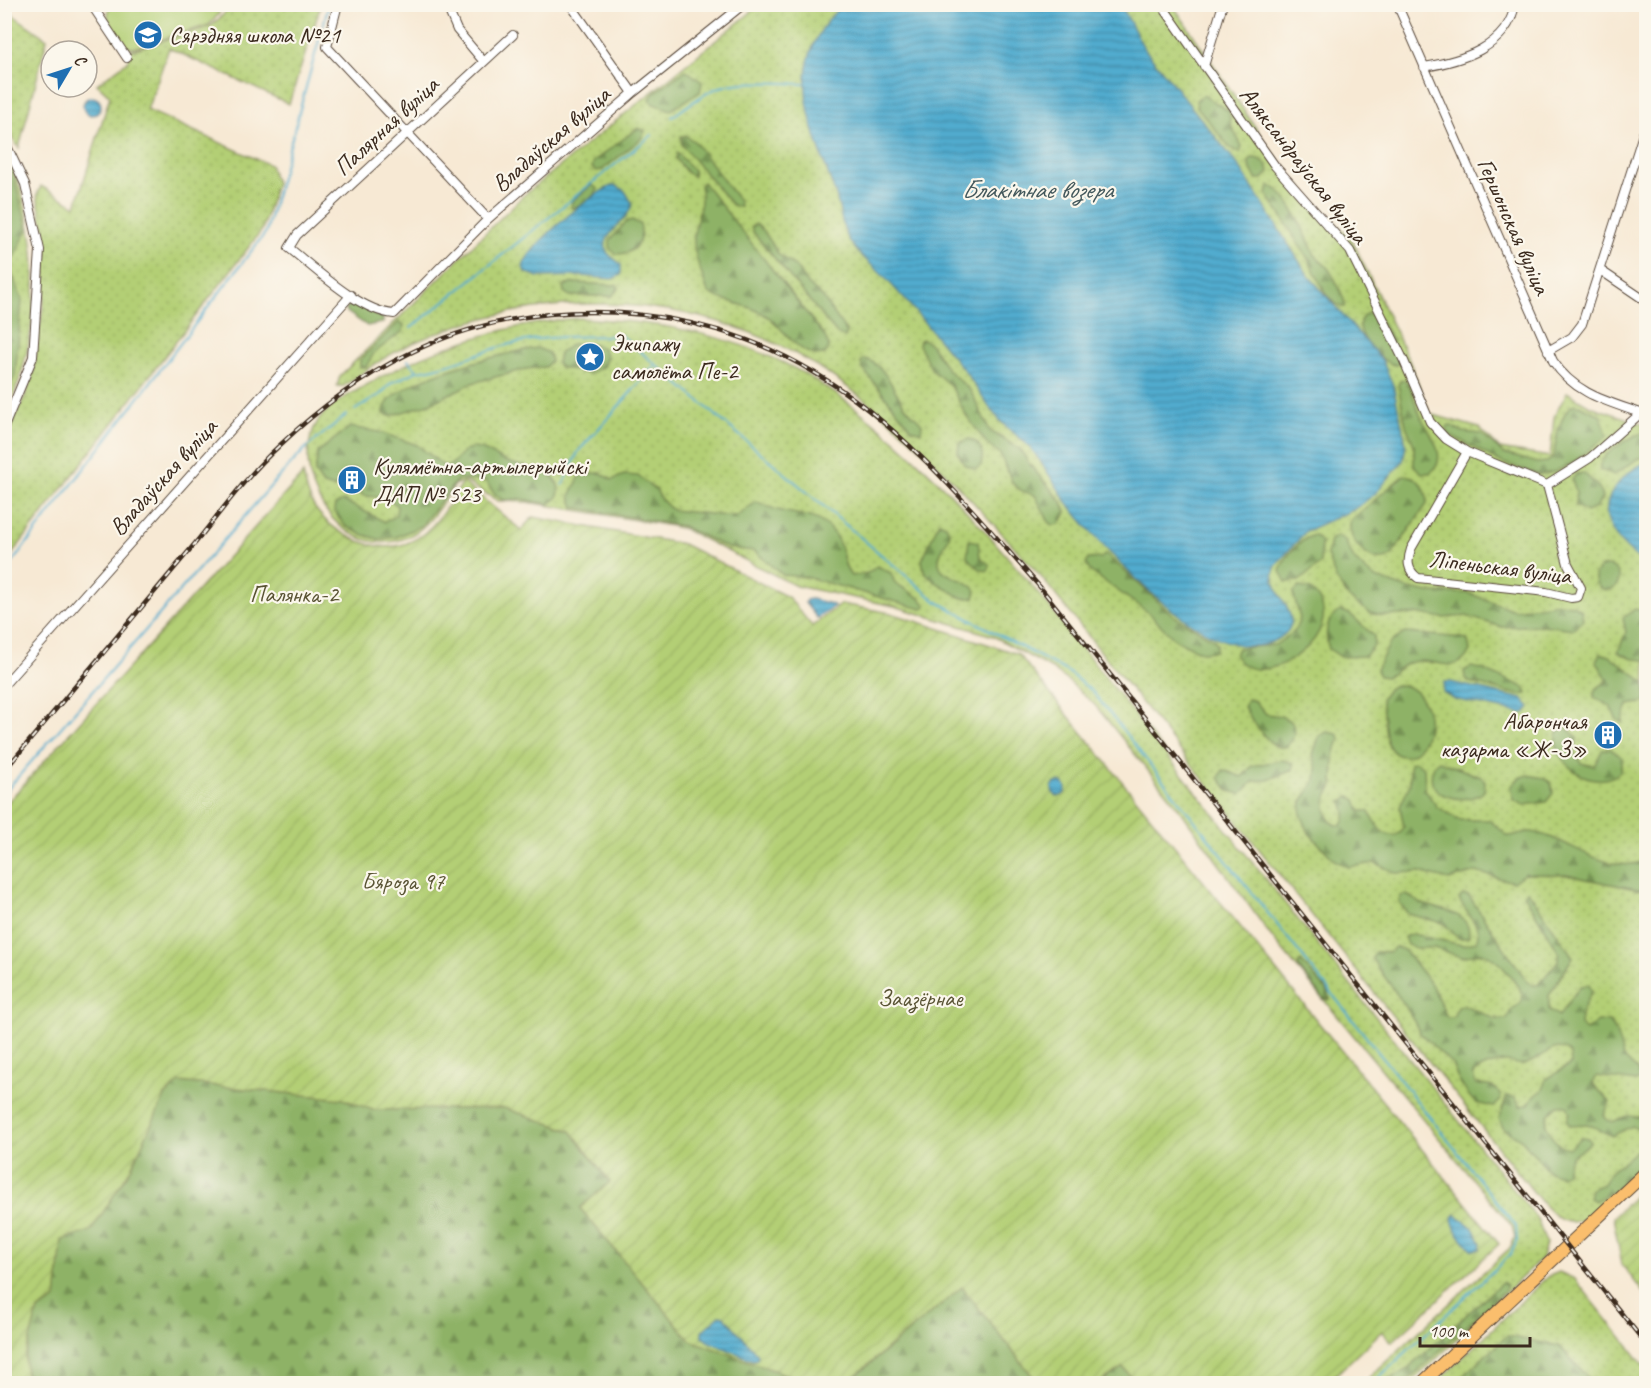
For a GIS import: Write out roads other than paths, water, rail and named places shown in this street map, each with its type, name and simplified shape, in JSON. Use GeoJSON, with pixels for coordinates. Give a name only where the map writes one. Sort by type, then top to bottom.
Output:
{"type":"FeatureCollection","features":[{"type":"Feature","properties":{"kind":"main road"},"geometry":{"type":"LineString","coordinates":[[1421,1383],[1647,1172]]}},
{"type":"Feature","properties":{"kind":"street"},"geometry":{"type":"LineString","coordinates":[[91,4],[127,58]]}},
{"type":"Feature","properties":{"kind":"street"},"geometry":{"type":"LineString","coordinates":[[338,4],[327,47],[406,135],[488,219]]}},
{"type":"Feature","properties":{"kind":"street"},"geometry":{"type":"LineString","coordinates":[[446,4],[457,30],[484,62]]}},
{"type":"Feature","properties":{"kind":"street"},"geometry":{"type":"LineString","coordinates":[[570,4],[633,93]]}},
{"type":"Feature","properties":{"kind":"street","name":"Владаўская вуліца"},"geometry":{"type":"LineString","coordinates":[[4,685],[351,295],[380,312],[394,314],[488,219],[633,93],[744,4]]}},
{"type":"Feature","properties":{"kind":"street","name":"Аляксандраўская вуліца"},"geometry":{"type":"LineString","coordinates":[[1161,4],[1275,166],[1350,251],[1404,361],[1424,413],[1437,432],[1467,452],[1547,485]]}},
{"type":"Feature","properties":{"kind":"street"},"geometry":{"type":"LineString","coordinates":[[1204,66],[1224,4]]}},
{"type":"Feature","properties":{"kind":"street","name":"Гершонская вуліца"},"geometry":{"type":"LineString","coordinates":[[1397,4],[1548,351],[1559,371],[1583,392],[1644,414]]}},
{"type":"Feature","properties":{"kind":"street"},"geometry":{"type":"LineString","coordinates":[[1424,67],[1461,60],[1480,51],[1506,28],[1515,4]]}},
{"type":"Feature","properties":{"kind":"street","name":"Палярная вуліца"},"geometry":{"type":"LineString","coordinates":[[351,295],[289,248],[297,235],[513,35]]}},
{"type":"Feature","properties":{"kind":"street"},"geometry":{"type":"LineString","coordinates":[[1548,351],[1567,341],[1578,331],[1647,125]]}},
{"type":"Feature","properties":{"kind":"street"},"geometry":{"type":"LineString","coordinates":[[4,141],[25,184],[40,250],[33,357],[4,427]]}},
{"type":"Feature","properties":{"kind":"street"},"geometry":{"type":"LineString","coordinates":[[1600,270],[1647,301]]}},
{"type":"Feature","properties":{"kind":"street"},"geometry":{"type":"LineString","coordinates":[[1547,485],[1590,458],[1644,414]]}},
{"type":"Feature","properties":{"kind":"street","name":"Ліпеньская вуліца"},"geometry":{"type":"LineString","coordinates":[[1467,452],[1412,549],[1408,564],[1410,570],[1424,579],[1540,591],[1571,598],[1578,597],[1581,588],[1570,570],[1547,485]]}},
{"type":"Feature","properties":{"kind":"water","name":"Блакітнае возера"},"geometry":{"type":"Polygon","coordinates":[[[842,5],[1121,5],[1144,48],[1238,165],[1308,275],[1382,360],[1393,385],[1406,444],[1403,461],[1376,493],[1355,509],[1306,531],[1277,564],[1274,574],[1275,585],[1290,614],[1291,624],[1286,633],[1274,641],[1249,646],[1221,639],[1191,623],[1133,576],[1107,550],[1070,506],[1033,451],[1002,423],[964,371],[915,312],[851,242],[845,230],[810,117],[806,94],[806,71],[812,49],[823,27],[842,5]]]}},
{"type":"Feature","properties":{"kind":"water"},"geometry":{"type":"Polygon","coordinates":[[[88,99],[96,99],[100,103],[98,112],[92,115],[86,112],[83,106],[88,99]]]}},
{"type":"Feature","properties":{"kind":"water"},"geometry":{"type":"Polygon","coordinates":[[[615,185],[625,191],[632,203],[605,245],[607,252],[621,265],[621,275],[612,279],[582,276],[538,277],[525,272],[523,267],[527,258],[548,234],[593,197],[615,185]]]}},
{"type":"Feature","properties":{"kind":"water"},"geometry":{"type":"Polygon","coordinates":[[[1646,462],[1646,565],[1618,539],[1607,518],[1607,507],[1609,498],[1621,480],[1646,462]]]}},
{"type":"Feature","properties":{"kind":"water"},"geometry":{"type":"Polygon","coordinates":[[[811,599],[834,606],[817,618],[805,603],[806,600],[811,599]]]}},
{"type":"Feature","properties":{"kind":"water"},"geometry":{"type":"Polygon","coordinates":[[[1444,682],[1522,699],[1530,707],[1525,713],[1520,713],[1454,699],[1443,692],[1444,682]]]}},
{"type":"Feature","properties":{"kind":"water"},"geometry":{"type":"Polygon","coordinates":[[[1056,782],[1062,782],[1066,789],[1062,796],[1056,796],[1052,792],[1052,786],[1056,782]]]}},
{"type":"Feature","properties":{"kind":"water"},"geometry":{"type":"Polygon","coordinates":[[[1456,1214],[1473,1228],[1481,1243],[1480,1249],[1473,1250],[1454,1227],[1452,1217],[1456,1214]]]}},
{"type":"Feature","properties":{"kind":"water"},"geometry":{"type":"Polygon","coordinates":[[[720,1315],[724,1316],[758,1355],[757,1359],[753,1360],[707,1341],[702,1331],[720,1315]]]}},
{"type":"Feature","properties":{"kind":"waterway"},"geometry":{"type":"LineString","coordinates":[[4,573],[266,232],[329,4]]}},
{"type":"Feature","properties":{"kind":"waterway"},"geometry":{"type":"LineString","coordinates":[[672,117],[704,95],[724,86],[759,82],[804,84]]}},
{"type":"Feature","properties":{"kind":"waterway"},"geometry":{"type":"LineString","coordinates":[[411,328],[652,135]]}},
{"type":"Feature","properties":{"kind":"waterway"},"geometry":{"type":"LineString","coordinates":[[408,360],[417,371],[442,366],[528,340],[622,336],[936,601],[1068,672],[1092,691],[1516,1226],[1517,1241],[1510,1255],[1372,1384]]}},
{"type":"Feature","properties":{"kind":"waterway"},"geometry":{"type":"LineString","coordinates":[[563,485],[578,452],[655,365]]}},
{"type":"Feature","properties":{"kind":"waterway"},"geometry":{"type":"LineString","coordinates":[[355,410],[381,394],[391,383],[417,371]]}},
{"type":"Feature","properties":{"kind":"waterway"},"geometry":{"type":"LineString","coordinates":[[4,793],[277,479],[306,448],[346,415]]}},
{"type":"Feature","properties":{"kind":"railway"},"geometry":{"type":"LineString","coordinates":[[4,771],[255,471],[309,420],[340,395],[373,373],[408,354],[457,334],[508,320],[561,313],[614,312],[667,318],[718,330],[768,349],[815,373],[847,394],[907,444],[962,499],[1040,587],[1646,1344]]}},
{"type":"Feature","properties":{"kind":"place","name":"Сярэдняя школа №21"},"geometry":{"type":"Point","coordinates":[148,35]}},
{"type":"Feature","properties":{"kind":"place","name":"Экипажу самолёта Пе-2"},"geometry":{"type":"Point","coordinates":[590,357]}},
{"type":"Feature","properties":{"kind":"place","name":"Кулямётна-артылерыйскі ДАП № 523"},"geometry":{"type":"Point","coordinates":[352,480]}},
{"type":"Feature","properties":{"kind":"place","name":"Абарончая казарма «Ж-З»"},"geometry":{"type":"Point","coordinates":[1608,735]}},
{"type":"Feature","properties":{"kind":"park label","name":"Палянка-2"},"geometry":{"type":"Point","coordinates":[294,594]}},
{"type":"Feature","properties":{"kind":"park label","name":"Бяроза 97"},"geometry":{"type":"Point","coordinates":[403,881]}},
{"type":"Feature","properties":{"kind":"park label","name":"Заазёрнае"},"geometry":{"type":"Point","coordinates":[920,998]}}]}
